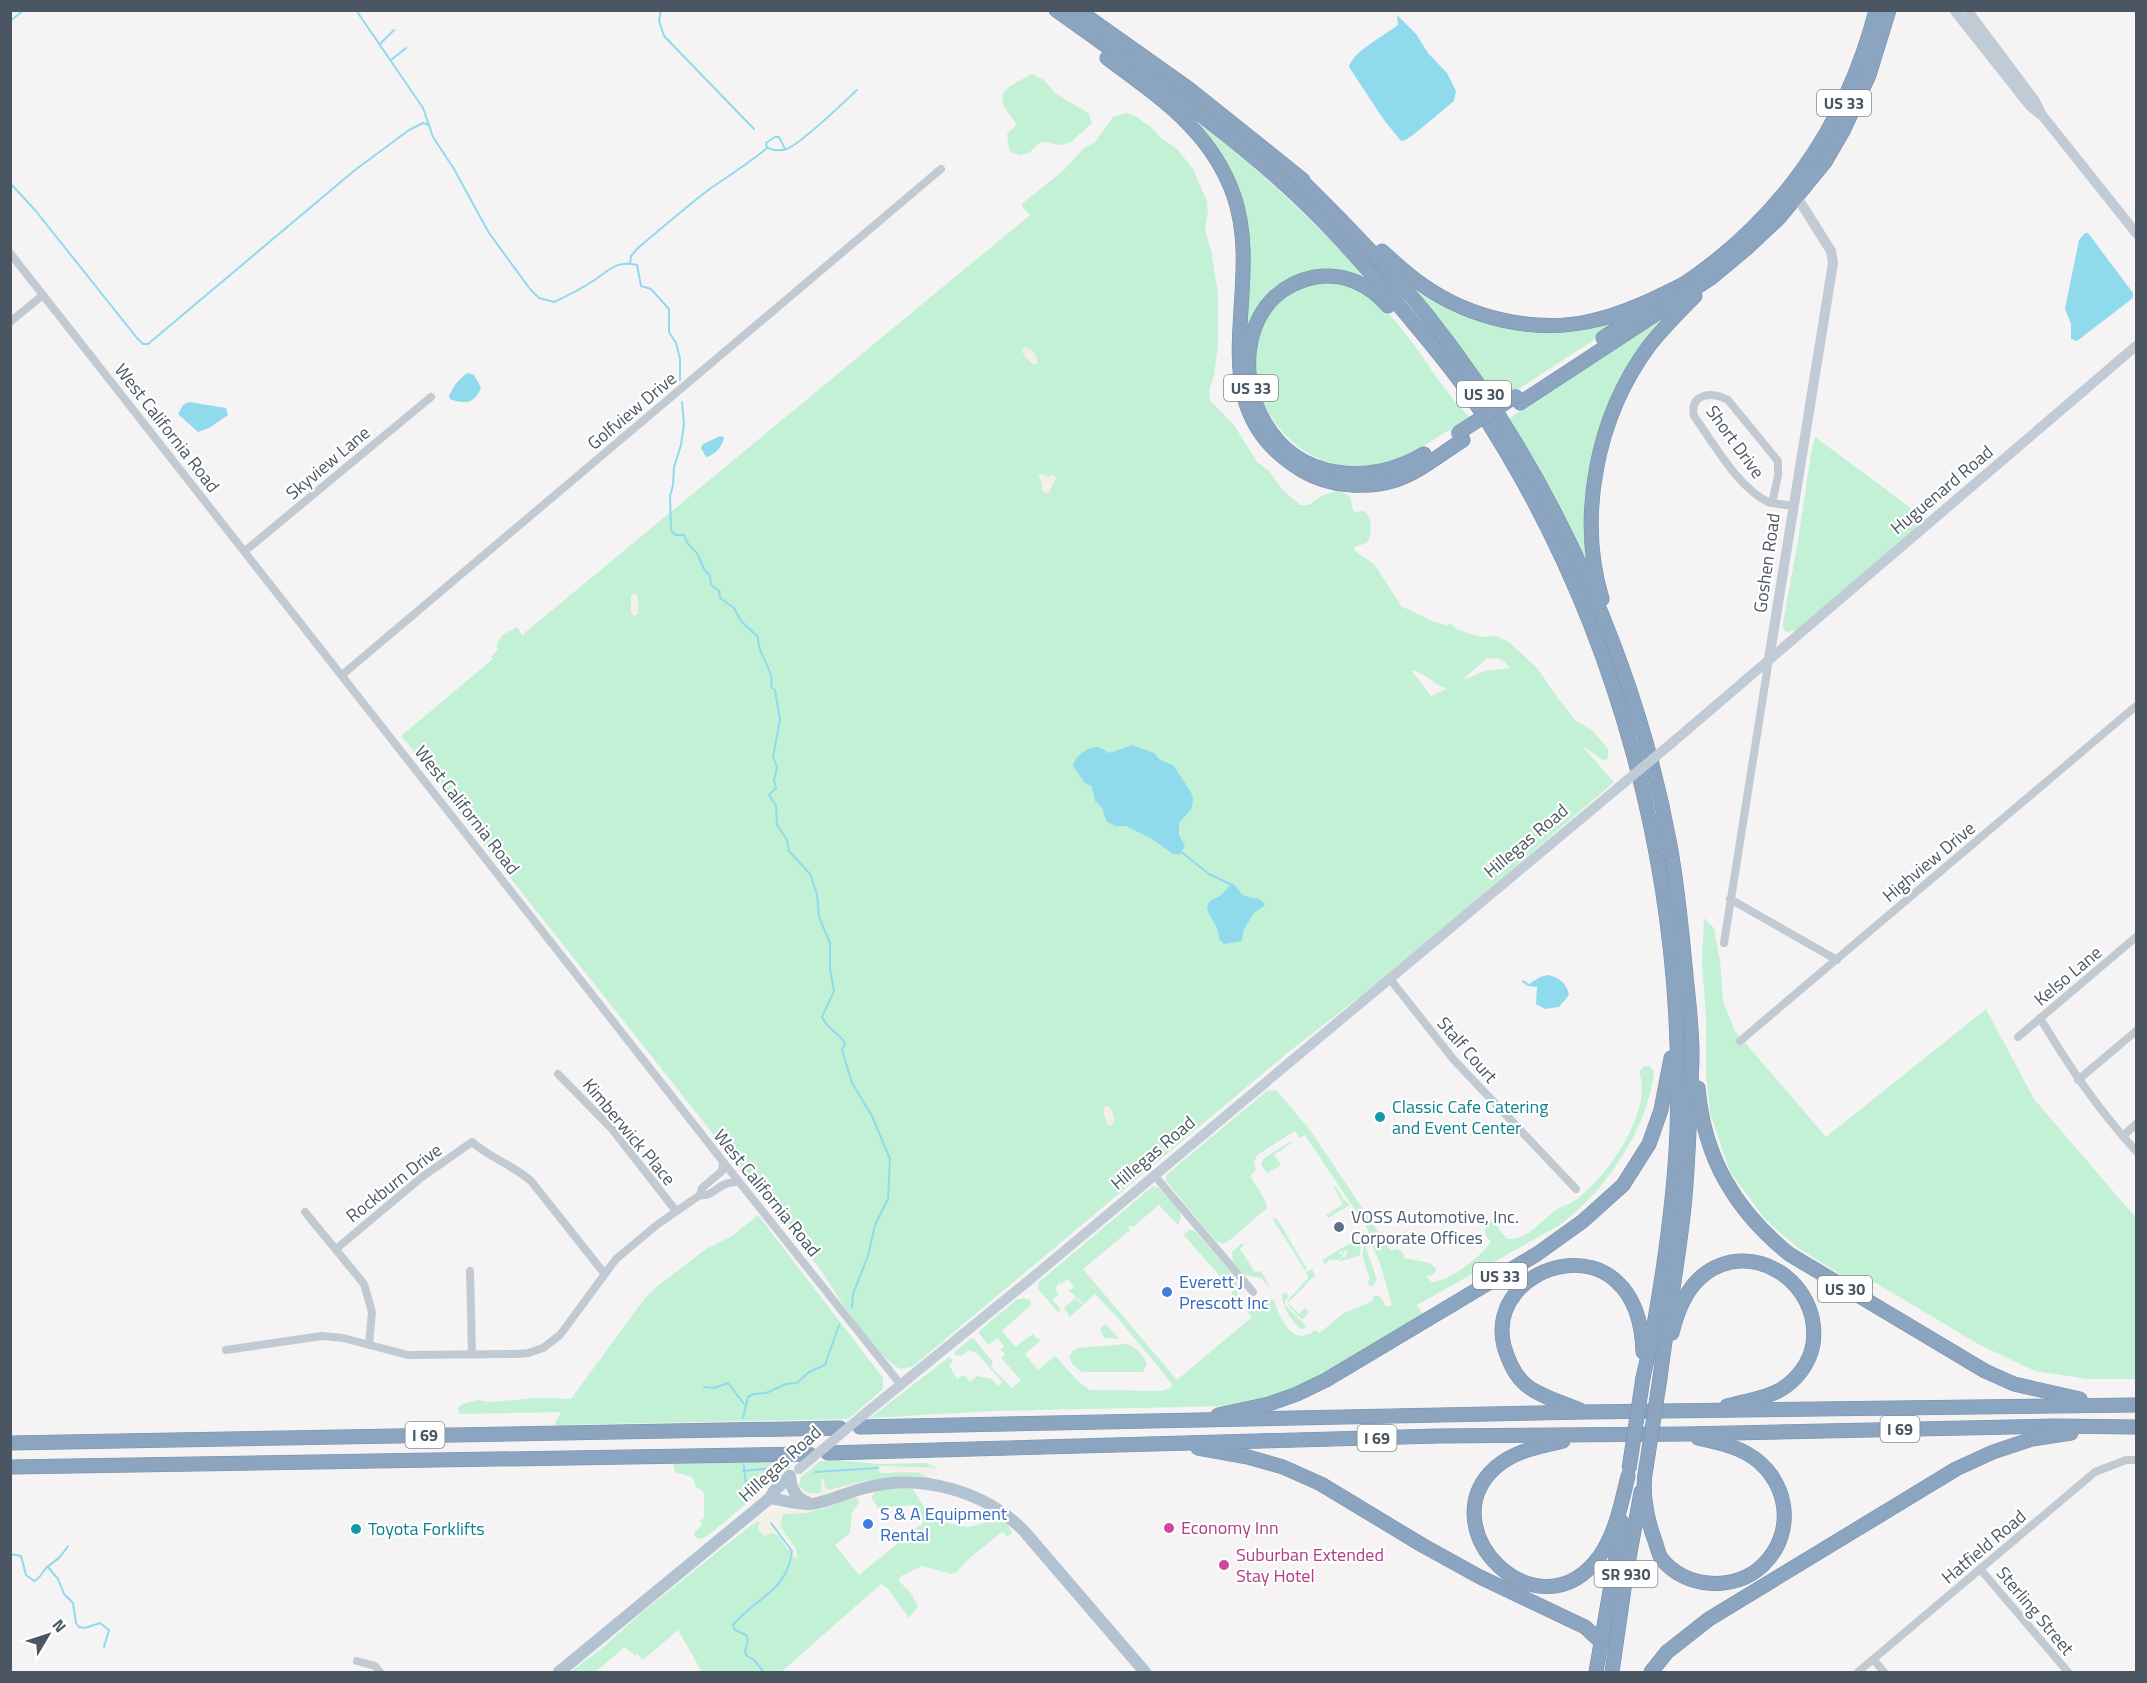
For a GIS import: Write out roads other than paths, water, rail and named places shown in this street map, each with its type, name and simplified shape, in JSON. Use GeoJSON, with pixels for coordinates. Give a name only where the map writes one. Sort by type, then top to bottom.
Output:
{"type":"FeatureCollection","features":[{"type":"Feature","properties":{"kind":"highway"},"geometry":{"type":"LineString","coordinates":[[1046,10],[1186,121],[1207,144],[1228,181],[1239,218],[1243,242],[1240,382],[1251,418],[1258,431],[1272,447],[1286,460],[1322,479],[1356,485],[1376,484],[1396,480],[1460,437]]}},
{"type":"Feature","properties":{"kind":"highway","name":"US 30"},"geometry":{"type":"LineString","coordinates":[[1056,10],[1203,116],[1289,189],[1314,212],[1369,271],[1444,358],[1498,439],[1542,515],[1582,600],[1602,652],[1633,747],[1668,929],[1676,1014],[1678,1088],[1673,1184],[1659,1293],[1628,1472],[1615,1528],[1599,1557],[1584,1573],[1570,1581],[1534,1586],[1516,1580],[1501,1570],[1488,1556],[1479,1538],[1475,1519],[1476,1498],[1486,1479],[1496,1467],[1512,1456],[1529,1448],[1583,1435]]}},
{"type":"Feature","properties":{"kind":"highway","name":"US 30"},"geometry":{"type":"LineString","coordinates":[[1078,10],[1188,88],[1296,175],[1380,260],[1428,316],[1482,392],[1520,452],[1556,516],[1616,650],[1650,755],[1670,844],[1683,935],[1692,1059],[1703,1124],[1719,1169],[1742,1209],[1771,1240],[1805,1266],[1984,1371],[2014,1384],[2109,1404]]}},
{"type":"Feature","properties":{"kind":"highway","name":"US 33"},"geometry":{"type":"LineString","coordinates":[[1444,358],[1424,345],[1375,292],[1346,278],[1322,276],[1306,279],[1287,287],[1273,298],[1262,313],[1251,340],[1248,359],[1250,383],[1261,415],[1280,442],[1299,457],[1333,471],[1359,474],[1389,471],[1460,437],[1518,400],[1717,260],[1770,211],[1814,154],[1843,105],[1867,46],[1876,10]]}},
{"type":"Feature","properties":{"kind":"highway","name":"US 33"},"geometry":{"type":"LineString","coordinates":[[1616,650],[1598,586],[1592,551],[1592,512],[1599,456],[1609,421],[1620,395],[1640,360],[1669,322],[1711,278],[1748,248],[1797,197],[1825,162],[1853,112],[1874,59],[1889,10]]}},
{"type":"Feature","properties":{"kind":"highway"},"geometry":{"type":"LineString","coordinates":[[1296,175],[1342,213],[1401,269],[1426,288],[1461,307],[1496,318],[1546,325],[1589,322],[1643,305],[1684,284]]}},
{"type":"Feature","properties":{"kind":"highway"},"geometry":{"type":"LineString","coordinates":[[1518,400],[1711,278]]}},
{"type":"Feature","properties":{"kind":"highway","name":"US 33"},"geometry":{"type":"LineString","coordinates":[[1201,1421],[1228,1412],[1269,1404],[1326,1380],[1537,1254],[1583,1221],[1623,1185],[1648,1144],[1663,1100],[1676,1014]]}},
{"type":"Feature","properties":{"kind":"highway"},"geometry":{"type":"LineString","coordinates":[[1685,1434],[1746,1452],[1763,1465],[1776,1481],[1784,1502],[1785,1525],[1778,1544],[1763,1565],[1744,1578],[1722,1583],[1702,1584],[1674,1570],[1661,1557],[1652,1534],[1646,1500],[1645,1472],[1684,1210],[1690,1137],[1692,1059]]}},
{"type":"Feature","properties":{"kind":"highway"},"geometry":{"type":"LineString","coordinates":[[1660,1375],[1685,1295],[1701,1276],[1734,1262],[1752,1262],[1776,1270],[1796,1284],[1807,1300],[1813,1315],[1815,1334],[1806,1365],[1779,1391],[1705,1411]]}},
{"type":"Feature","properties":{"kind":"highway"},"geometry":{"type":"LineString","coordinates":[[1584,1412],[1543,1396],[1526,1385],[1515,1373],[1506,1354],[1502,1338],[1504,1320],[1510,1303],[1533,1277],[1564,1265],[1581,1265],[1599,1269],[1615,1280],[1628,1292],[1641,1321],[1644,1375]]}},
{"type":"Feature","properties":{"kind":"highway","name":"I 69"},"geometry":{"type":"LineString","coordinates":[[860,1427],[1584,1412],[2136,1405]]}},
{"type":"Feature","properties":{"kind":"highway"},"geometry":{"type":"LineString","coordinates":[[1651,1672],[1667,1652],[1709,1619],[1956,1469],[1993,1452],[2032,1439],[2115,1426]]}},
{"type":"Feature","properties":{"kind":"highway","name":"I 69"},"geometry":{"type":"LineString","coordinates":[[828,1453],[1172,1443],[2136,1427]]}},
{"type":"Feature","properties":{"kind":"highway","name":"I 69"},"geometry":{"type":"LineString","coordinates":[[10,1443],[840,1428]]}},
{"type":"Feature","properties":{"kind":"highway"},"geometry":{"type":"LineString","coordinates":[[1172,1443],[1248,1457],[1283,1467],[1322,1484],[1422,1545],[1480,1577],[1585,1627],[1601,1642]]}},
{"type":"Feature","properties":{"kind":"highway","name":"I 69"},"geometry":{"type":"LineString","coordinates":[[10,1467],[809,1454]]}},
{"type":"Feature","properties":{"kind":"highway","name":"SR 930"},"geometry":{"type":"LineString","coordinates":[[1596,1672],[1622,1528],[1628,1472]]}},
{"type":"Feature","properties":{"kind":"highway","name":"SR 930"},"geometry":{"type":"LineString","coordinates":[[1612,1672],[1626,1575],[1645,1472]]}},
{"type":"Feature","properties":{"kind":"main road"},"geometry":{"type":"LineString","coordinates":[[1954,10],[2030,106],[2042,115]]}},
{"type":"Feature","properties":{"kind":"main road"},"geometry":{"type":"LineString","coordinates":[[1967,10],[2035,101],[2042,115],[2136,233]]}},
{"type":"Feature","properties":{"kind":"main road","name":"Goshen Road"},"geometry":{"type":"LineString","coordinates":[[1769,658],[1833,263],[1831,251],[1797,197]]}},
{"type":"Feature","properties":{"kind":"main road","name":"Huguenard Road"},"geometry":{"type":"LineString","coordinates":[[1769,658],[2136,346]]}},
{"type":"Feature","properties":{"kind":"main road","name":"Hillegas Road"},"geometry":{"type":"LineString","coordinates":[[559,1672],[1673,742],[1769,658]]}},
{"type":"Feature","properties":{"kind":"main road"},"geometry":{"type":"LineString","coordinates":[[789,1481],[798,1499],[811,1504]]}},
{"type":"Feature","properties":{"kind":"main road"},"geometry":{"type":"LineString","coordinates":[[770,1498],[811,1504],[865,1488],[896,1483],[940,1486],[982,1501],[1008,1517],[1024,1531],[1145,1672]]}},
{"type":"Feature","properties":{"kind":"street","name":"Golfview Drive"},"geometry":{"type":"LineString","coordinates":[[342,675],[941,169]]}},
{"type":"Feature","properties":{"kind":"street","name":"West California Road"},"geometry":{"type":"LineString","coordinates":[[10,253],[723,1162],[901,1385]]}},
{"type":"Feature","properties":{"kind":"street"},"geometry":{"type":"LineString","coordinates":[[10,322],[43,295]]}},
{"type":"Feature","properties":{"kind":"street","name":"Short Drive"},"geometry":{"type":"LineString","coordinates":[[1772,503],[1778,476],[1778,461],[1728,399],[1718,394],[1702,397],[1692,409],[1694,416],[1746,486],[1760,498],[1772,503],[1793,506]]}},
{"type":"Feature","properties":{"kind":"street","name":"Skyview Lane"},"geometry":{"type":"LineString","coordinates":[[245,551],[430,397]]}},
{"type":"Feature","properties":{"kind":"street","name":"Goshen Road"},"geometry":{"type":"LineString","coordinates":[[1724,943],[1769,658]]}},
{"type":"Feature","properties":{"kind":"street","name":"Highview Drive"},"geometry":{"type":"LineString","coordinates":[[1740,1041],[2136,705]]}},
{"type":"Feature","properties":{"kind":"street"},"geometry":{"type":"LineString","coordinates":[[1730,899],[1837,960]]}},
{"type":"Feature","properties":{"kind":"street","name":"Kelso Lane"},"geometry":{"type":"LineString","coordinates":[[2018,1037],[2136,937]]}},
{"type":"Feature","properties":{"kind":"street","name":"Stalf Court"},"geometry":{"type":"LineString","coordinates":[[1390,979],[1454,1060],[1576,1189]]}},
{"type":"Feature","properties":{"kind":"street"},"geometry":{"type":"LineString","coordinates":[[2040,1018],[2078,1080],[2136,1151]]}},
{"type":"Feature","properties":{"kind":"street"},"geometry":{"type":"LineString","coordinates":[[2078,1080],[2136,1031]]}},
{"type":"Feature","properties":{"kind":"street","name":"Kimberwick Place"},"geometry":{"type":"LineString","coordinates":[[558,1074],[605,1121],[676,1211]]}},
{"type":"Feature","properties":{"kind":"street"},"geometry":{"type":"LineString","coordinates":[[2122,1136],[2136,1124]]}},
{"type":"Feature","properties":{"kind":"street","name":"Rockburn Drive"},"geometry":{"type":"LineString","coordinates":[[336,1249],[422,1177],[472,1142],[489,1156],[517,1170],[531,1181],[604,1273]]}},
{"type":"Feature","properties":{"kind":"street"},"geometry":{"type":"LineString","coordinates":[[700,1195],[702,1188],[722,1171],[723,1162]]}},
{"type":"Feature","properties":{"kind":"street"},"geometry":{"type":"LineString","coordinates":[[1154,1175],[1253,1292]]}},
{"type":"Feature","properties":{"kind":"street"},"geometry":{"type":"LineString","coordinates":[[226,1350],[312,1336],[331,1336],[408,1354],[528,1353],[543,1348],[560,1335],[604,1273],[622,1252],[700,1195],[710,1194],[726,1182],[739,1182]]}},
{"type":"Feature","properties":{"kind":"street"},"geometry":{"type":"LineString","coordinates":[[305,1212],[358,1275],[368,1292],[372,1312],[369,1345]]}},
{"type":"Feature","properties":{"kind":"street"},"geometry":{"type":"LineString","coordinates":[[470,1271],[472,1354]]}},
{"type":"Feature","properties":{"kind":"street","name":"Hatfield Road"},"geometry":{"type":"LineString","coordinates":[[1858,1672],[2095,1472],[2126,1460],[2136,1460]]}},
{"type":"Feature","properties":{"kind":"street","name":"Sterling Street"},"geometry":{"type":"LineString","coordinates":[[1980,1569],[2068,1672]]}},
{"type":"Feature","properties":{"kind":"street"},"geometry":{"type":"LineString","coordinates":[[1874,1660],[1884,1672]]}},
{"type":"Feature","properties":{"kind":"street"},"geometry":{"type":"LineString","coordinates":[[357,1661],[375,1666],[380,1672]]}},
{"type":"Feature","properties":{"kind":"water"},"geometry":{"type":"Polygon","coordinates":[[[1397,15],[1416,34],[1428,53],[1447,73],[1456,91],[1454,101],[1413,135],[1401,141],[1384,120],[1349,67],[1351,61],[1362,50],[1398,25],[1397,15]]]}},
{"type":"Feature","properties":{"kind":"water"},"geometry":{"type":"Polygon","coordinates":[[[2085,233],[2088,233],[2133,293],[2133,298],[2077,341],[2071,339],[2071,324],[2065,309],[2079,240],[2085,233]]]}},
{"type":"Feature","properties":{"kind":"water"},"geometry":{"type":"Polygon","coordinates":[[[468,373],[474,375],[481,387],[479,392],[473,399],[465,402],[450,399],[449,396],[454,386],[468,373]]]}},
{"type":"Feature","properties":{"kind":"water"},"geometry":{"type":"Polygon","coordinates":[[[189,402],[226,408],[228,415],[209,428],[198,432],[178,414],[183,405],[189,402]]]}},
{"type":"Feature","properties":{"kind":"water"},"geometry":{"type":"Polygon","coordinates":[[[720,436],[724,437],[720,447],[706,457],[701,448],[703,444],[720,436]]]}},
{"type":"Feature","properties":{"kind":"water"},"geometry":{"type":"Polygon","coordinates":[[[1132,745],[1154,753],[1160,760],[1173,765],[1191,792],[1192,808],[1179,823],[1179,835],[1185,846],[1180,854],[1173,854],[1152,839],[1126,826],[1116,826],[1107,822],[1102,808],[1095,801],[1092,787],[1084,782],[1073,766],[1084,751],[1092,748],[1099,747],[1109,753],[1132,745]]]}},
{"type":"Feature","properties":{"kind":"water"},"geometry":{"type":"Polygon","coordinates":[[[1232,883],[1242,894],[1258,899],[1265,905],[1253,914],[1243,931],[1242,941],[1224,944],[1219,939],[1218,930],[1207,906],[1232,883]]]}},
{"type":"Feature","properties":{"kind":"water"},"geometry":{"type":"Polygon","coordinates":[[[1548,975],[1562,982],[1569,995],[1559,1007],[1545,1009],[1536,1004],[1537,987],[1528,986],[1522,982],[1523,980],[1529,984],[1548,975]]]}},
{"type":"Feature","properties":{"kind":"waterway"},"geometry":{"type":"LineString","coordinates":[[10,21],[24,10]]}},
{"type":"Feature","properties":{"kind":"waterway"},"geometry":{"type":"LineString","coordinates":[[661,10],[659,21],[664,36],[754,129]]}},
{"type":"Feature","properties":{"kind":"waterway"},"geometry":{"type":"LineString","coordinates":[[358,13],[423,108],[433,137],[454,169],[489,233],[530,289],[539,298],[554,302],[584,287],[613,267],[623,264],[637,265],[641,286],[651,289],[669,309],[669,332],[676,343],[680,359],[680,380]]}},
{"type":"Feature","properties":{"kind":"waterway"},"geometry":{"type":"LineString","coordinates":[[380,44],[394,30]]}},
{"type":"Feature","properties":{"kind":"waterway"},"geometry":{"type":"LineString","coordinates":[[391,60],[406,48]]}},
{"type":"Feature","properties":{"kind":"waterway"},"geometry":{"type":"LineString","coordinates":[[768,148],[782,150],[794,145],[857,90]]}},
{"type":"Feature","properties":{"kind":"waterway"},"geometry":{"type":"LineString","coordinates":[[10,183],[35,210],[137,338],[143,344],[148,344],[355,170],[409,130],[423,123],[429,125]]}},
{"type":"Feature","properties":{"kind":"waterway"},"geometry":{"type":"LineString","coordinates":[[630,264],[631,256],[639,247],[711,188],[767,148],[766,143],[779,137],[785,149]]}},
{"type":"Feature","properties":{"kind":"waterway"},"geometry":{"type":"LineString","coordinates":[[682,402],[684,424],[670,496],[671,530],[675,535],[684,535],[710,576],[711,585],[719,591],[720,598],[734,608],[741,621],[758,637],[760,650],[771,674],[771,687],[775,690],[780,720],[773,757],[777,767],[774,781],[776,788],[769,795],[776,806],[777,825],[787,840],[789,851],[810,874],[817,894],[819,917],[830,943],[830,969],[834,991],[822,1017],[845,1043],[842,1050],[852,1083],[872,1116],[890,1159],[888,1199],[875,1225],[868,1256],[853,1294],[852,1307]]}},
{"type":"Feature","properties":{"kind":"waterway"},"geometry":{"type":"LineString","coordinates":[[1180,851],[1209,874],[1230,884]]}},
{"type":"Feature","properties":{"kind":"waterway"},"geometry":{"type":"LineString","coordinates":[[743,1418],[748,1397],[766,1393],[786,1384],[797,1383],[809,1372],[825,1365],[839,1325]]}},
{"type":"Feature","properties":{"kind":"waterway"},"geometry":{"type":"LineString","coordinates":[[704,1387],[714,1388],[728,1383],[744,1404]]}},
{"type":"Feature","properties":{"kind":"waterway"},"geometry":{"type":"LineString","coordinates":[[744,1465],[746,1484]]}},
{"type":"Feature","properties":{"kind":"waterway"},"geometry":{"type":"LineString","coordinates":[[815,1472],[878,1468]]}},
{"type":"Feature","properties":{"kind":"waterway"},"geometry":{"type":"LineString","coordinates":[[743,1471],[765,1469]]}},
{"type":"Feature","properties":{"kind":"waterway"},"geometry":{"type":"LineString","coordinates":[[764,1672],[754,1660],[746,1655],[748,1640],[746,1635],[735,1630],[733,1625],[777,1585],[789,1565],[792,1551],[771,1523]]}},
{"type":"Feature","properties":{"kind":"waterway"},"geometry":{"type":"LineString","coordinates":[[10,1554],[21,1556],[26,1575],[34,1581],[59,1558],[68,1546]]}},
{"type":"Feature","properties":{"kind":"waterway"},"geometry":{"type":"LineString","coordinates":[[48,1567],[58,1579],[64,1594],[73,1603],[76,1623],[79,1627],[85,1628],[100,1623],[109,1630],[104,1647]]}},
{"type":"Feature","properties":{"kind":"place","name":"Classic Cafe Catering and Event Center"},"geometry":{"type":"Point","coordinates":[1380,1117]}},
{"type":"Feature","properties":{"kind":"place","name":"VOSS Automotive, Inc. Corporate Offices"},"geometry":{"type":"Point","coordinates":[1339,1227]}},
{"type":"Feature","properties":{"kind":"place","name":"Everett J Prescott Inc"},"geometry":{"type":"Point","coordinates":[1167,1292]}},
{"type":"Feature","properties":{"kind":"place","name":"S & A Equipment Rental"},"geometry":{"type":"Point","coordinates":[868,1524]}},
{"type":"Feature","properties":{"kind":"place","name":"Economy Inn"},"geometry":{"type":"Point","coordinates":[1169,1528]}},
{"type":"Feature","properties":{"kind":"place","name":"Toyota Forklifts"},"geometry":{"type":"Point","coordinates":[356,1529]}},
{"type":"Feature","properties":{"kind":"place","name":"Suburban Extended Stay Hotel"},"geometry":{"type":"Point","coordinates":[1224,1565]}}]}
